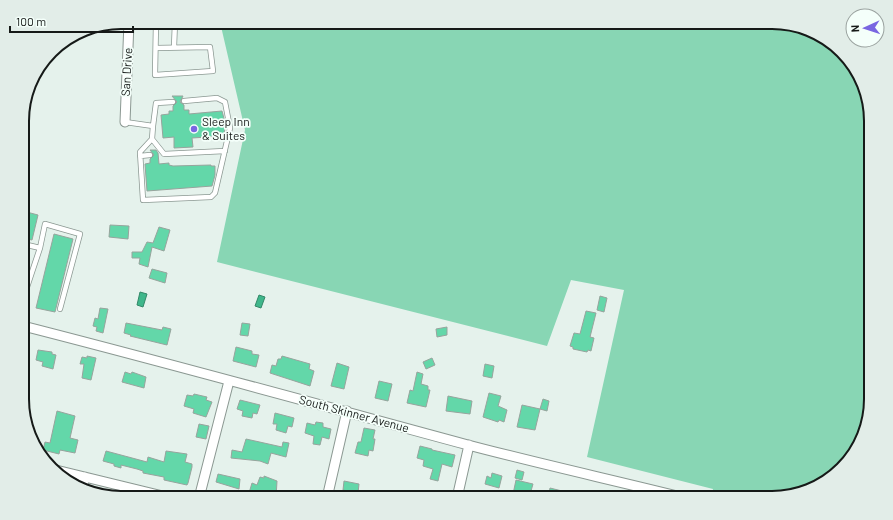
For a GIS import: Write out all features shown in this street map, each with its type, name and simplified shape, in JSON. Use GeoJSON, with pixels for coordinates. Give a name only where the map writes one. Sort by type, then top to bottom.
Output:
{"type":"FeatureCollection","features":[{"type":"Feature","properties":{"kind":"street","name":"San Drive"},"geometry":{"type":"LineString","coordinates":[[125,122],[129,29]]}},
{"type":"Feature","properties":{"kind":"street","name":"South Skinner Avenue"},"geometry":{"type":"LineString","coordinates":[[29,328],[229,382],[347,411],[469,446],[656,491]]}},
{"type":"Feature","properties":{"kind":"street"},"geometry":{"type":"LineString","coordinates":[[201,491],[229,382]]}},
{"type":"Feature","properties":{"kind":"street"},"geometry":{"type":"LineString","coordinates":[[329,491],[347,411]]}},
{"type":"Feature","properties":{"kind":"street"},"geometry":{"type":"LineString","coordinates":[[459,491],[469,446]]}},
{"type":"Feature","properties":{"kind":"street"},"geometry":{"type":"LineString","coordinates":[[65,472],[142,491]]}},
{"type":"Feature","properties":{"kind":"street"},"geometry":{"type":"LineString","coordinates":[[83,483],[85,477]]}},
{"type":"Feature","properties":{"kind":"lane"},"geometry":{"type":"LineString","coordinates":[[156,29],[155,75],[213,71],[210,46],[156,48]]}},
{"type":"Feature","properties":{"kind":"lane"},"geometry":{"type":"LineString","coordinates":[[174,48],[175,29]]}},
{"type":"Feature","properties":{"kind":"lane"},"geometry":{"type":"LineString","coordinates":[[173,102],[156,103],[152,138],[140,152],[142,197],[146,201],[213,195],[230,128],[226,102],[217,98],[184,101]]}},
{"type":"Feature","properties":{"kind":"lane"},"geometry":{"type":"LineString","coordinates":[[125,122],[153,126]]}},
{"type":"Feature","properties":{"kind":"lane"},"geometry":{"type":"LineString","coordinates":[[152,138],[164,154]]}},
{"type":"Feature","properties":{"kind":"lane"},"geometry":{"type":"LineString","coordinates":[[158,154],[225,151]]}},
{"type":"Feature","properties":{"kind":"lane"},"geometry":{"type":"LineString","coordinates":[[140,156],[150,155]]}},
{"type":"Feature","properties":{"kind":"lane"},"geometry":{"type":"LineString","coordinates":[[29,281],[40,248],[45,224],[80,234],[60,309]]}},
{"type":"Feature","properties":{"kind":"lane"},"geometry":{"type":"LineString","coordinates":[[29,245],[40,248]]}},
{"type":"Feature","properties":{"kind":"shaded area"},"geometry":{"type":"Polygon","coordinates":[[[222,29],[772,29],[796,32],[818,41],[837,56],[852,75],[861,97],[864,115],[864,405],[859,428],[852,445],[837,464],[818,479],[801,486],[778,491],[713,491],[713,489],[587,457],[624,290],[571,280],[547,346],[217,262],[245,130],[222,29]]]}},
{"type":"Feature","properties":{"kind":"shaded area"},"geometry":{"type":"Polygon","coordinates":[[[140,292],[147,294],[143,307],[137,305],[140,292]]]}},
{"type":"Feature","properties":{"kind":"shaded area"},"geometry":{"type":"Polygon","coordinates":[[[259,295],[265,297],[261,308],[255,306],[259,295]]]}},
{"type":"Feature","properties":{"kind":"building","name":"Sleep Inn & Suites"},"geometry":{"type":"Polygon","coordinates":[[[172,96],[183,96],[180,102],[184,105],[184,110],[189,110],[189,114],[222,111],[226,126],[223,136],[192,138],[193,147],[174,148],[174,137],[163,138],[161,115],[169,114],[169,111],[173,111],[173,106],[177,102],[172,96]]]}},
{"type":"Feature","properties":{"kind":"building"},"geometry":{"type":"Polygon","coordinates":[[[150,150],[156,150],[158,153],[159,164],[169,163],[169,165],[173,166],[215,166],[215,175],[212,186],[147,191],[145,164],[150,163],[150,159],[154,155],[150,150]]]}},
{"type":"Feature","properties":{"kind":"building"},"geometry":{"type":"Polygon","coordinates":[[[29,213],[38,215],[32,240],[29,239],[29,213]]]}},
{"type":"Feature","properties":{"kind":"building"},"geometry":{"type":"Polygon","coordinates":[[[110,225],[129,226],[128,239],[109,237],[110,225]]]}},
{"type":"Feature","properties":{"kind":"building"},"geometry":{"type":"Polygon","coordinates":[[[159,227],[170,230],[164,251],[152,247],[148,267],[139,264],[140,258],[132,258],[132,252],[142,252],[147,242],[153,243],[159,227]]]}},
{"type":"Feature","properties":{"kind":"building"},"geometry":{"type":"Polygon","coordinates":[[[54,234],[73,239],[55,312],[36,308],[54,234]]]}},
{"type":"Feature","properties":{"kind":"building"},"geometry":{"type":"Polygon","coordinates":[[[152,269],[167,273],[165,283],[149,278],[152,269]]]}},
{"type":"Feature","properties":{"kind":"building"},"geometry":{"type":"Polygon","coordinates":[[[600,296],[607,298],[604,312],[597,310],[600,296]]]}},
{"type":"Feature","properties":{"kind":"building"},"geometry":{"type":"Polygon","coordinates":[[[100,308],[108,309],[103,333],[96,331],[97,327],[93,326],[95,318],[98,319],[100,308]]]}},
{"type":"Feature","properties":{"kind":"building"},"geometry":{"type":"Polygon","coordinates":[[[586,311],[596,313],[590,337],[594,338],[591,351],[588,350],[587,352],[573,349],[573,347],[570,346],[574,333],[580,334],[586,311]]]}},
{"type":"Feature","properties":{"kind":"building"},"geometry":{"type":"Polygon","coordinates":[[[126,323],[162,330],[163,327],[171,329],[167,345],[130,336],[131,335],[124,333],[126,323]]]}},
{"type":"Feature","properties":{"kind":"building"},"geometry":{"type":"Polygon","coordinates":[[[242,323],[250,324],[248,336],[240,335],[242,323]]]}},
{"type":"Feature","properties":{"kind":"building"},"geometry":{"type":"Polygon","coordinates":[[[447,327],[447,335],[437,337],[436,329],[447,327]]]}},
{"type":"Feature","properties":{"kind":"building"},"geometry":{"type":"Polygon","coordinates":[[[236,347],[252,351],[252,354],[259,355],[256,367],[233,361],[236,347]]]}},
{"type":"Feature","properties":{"kind":"building"},"geometry":{"type":"Polygon","coordinates":[[[38,350],[52,352],[52,354],[56,355],[53,369],[42,366],[43,362],[36,360],[38,350]]]}},
{"type":"Feature","properties":{"kind":"building"},"geometry":{"type":"Polygon","coordinates":[[[87,356],[96,358],[91,380],[82,378],[84,364],[80,364],[82,357],[87,358],[87,356]]]}},
{"type":"Feature","properties":{"kind":"building"},"geometry":{"type":"Polygon","coordinates":[[[282,356],[310,364],[309,369],[314,371],[310,386],[270,373],[272,365],[276,366],[278,359],[281,359],[282,356]]]}},
{"type":"Feature","properties":{"kind":"building"},"geometry":{"type":"Polygon","coordinates":[[[432,358],[435,365],[426,369],[423,362],[432,358]]]}},
{"type":"Feature","properties":{"kind":"building"},"geometry":{"type":"Polygon","coordinates":[[[337,363],[349,367],[344,389],[331,386],[337,363]]]}},
{"type":"Feature","properties":{"kind":"building"},"geometry":{"type":"Polygon","coordinates":[[[485,364],[494,366],[492,378],[483,376],[485,364]]]}},
{"type":"Feature","properties":{"kind":"building"},"geometry":{"type":"Polygon","coordinates":[[[125,372],[131,374],[132,372],[146,377],[144,388],[122,382],[125,372]]]}},
{"type":"Feature","properties":{"kind":"building"},"geometry":{"type":"Polygon","coordinates":[[[417,372],[423,374],[421,384],[428,386],[428,390],[430,390],[426,407],[407,403],[410,390],[413,391],[417,372]]]}},
{"type":"Feature","properties":{"kind":"building"},"geometry":{"type":"Polygon","coordinates":[[[379,381],[392,384],[388,401],[375,398],[379,381]]]}},
{"type":"Feature","properties":{"kind":"building"},"geometry":{"type":"Polygon","coordinates":[[[489,393],[501,396],[498,406],[507,410],[504,422],[499,420],[498,422],[483,417],[489,393]]]}},
{"type":"Feature","properties":{"kind":"building"},"geometry":{"type":"Polygon","coordinates":[[[194,394],[207,397],[206,400],[212,402],[206,417],[193,413],[194,409],[184,406],[187,395],[193,396],[194,394]]]}},
{"type":"Feature","properties":{"kind":"building"},"geometry":{"type":"Polygon","coordinates":[[[448,396],[472,401],[470,414],[446,411],[448,396]]]}},
{"type":"Feature","properties":{"kind":"building"},"geometry":{"type":"Polygon","coordinates":[[[543,399],[549,401],[547,411],[540,409],[543,399]]]}},
{"type":"Feature","properties":{"kind":"building"},"geometry":{"type":"Polygon","coordinates":[[[240,400],[260,405],[257,414],[253,413],[252,418],[242,416],[243,411],[237,409],[240,400]]]}},
{"type":"Feature","properties":{"kind":"building"},"geometry":{"type":"Polygon","coordinates":[[[522,405],[540,409],[535,430],[517,427],[522,405]]]}},
{"type":"Feature","properties":{"kind":"building"},"geometry":{"type":"Polygon","coordinates":[[[57,411],[75,416],[70,438],[78,440],[75,453],[60,450],[59,454],[45,451],[44,447],[45,442],[50,443],[57,411]]]}},
{"type":"Feature","properties":{"kind":"building"},"geometry":{"type":"Polygon","coordinates":[[[275,413],[294,418],[292,427],[288,426],[286,433],[276,430],[277,424],[273,424],[275,413]]]}},
{"type":"Feature","properties":{"kind":"building"},"geometry":{"type":"Polygon","coordinates":[[[316,422],[323,423],[323,427],[331,429],[329,439],[322,437],[320,445],[313,444],[314,436],[305,433],[307,423],[315,425],[316,422]]]}},
{"type":"Feature","properties":{"kind":"building"},"geometry":{"type":"Polygon","coordinates":[[[199,424],[209,426],[206,439],[196,437],[199,424]]]}},
{"type":"Feature","properties":{"kind":"building"},"geometry":{"type":"Polygon","coordinates":[[[364,428],[375,430],[373,451],[369,450],[368,456],[355,453],[358,442],[361,442],[364,428]]]}},
{"type":"Feature","properties":{"kind":"building"},"geometry":{"type":"Polygon","coordinates":[[[246,439],[282,447],[283,442],[289,443],[286,457],[271,453],[268,464],[260,461],[231,458],[232,450],[242,452],[246,439]]]}},
{"type":"Feature","properties":{"kind":"building"},"geometry":{"type":"Polygon","coordinates":[[[420,446],[455,455],[452,467],[442,464],[438,481],[430,479],[433,469],[423,466],[424,460],[417,458],[420,446]]]}},
{"type":"Feature","properties":{"kind":"building"},"geometry":{"type":"Polygon","coordinates":[[[106,451],[147,462],[148,457],[164,462],[166,451],[187,454],[185,462],[192,464],[188,483],[187,485],[164,480],[164,477],[143,473],[143,471],[121,465],[121,468],[114,466],[114,464],[103,461],[106,451]]]}},
{"type":"Feature","properties":{"kind":"building"},"geometry":{"type":"Polygon","coordinates":[[[517,470],[524,472],[522,480],[515,478],[517,470]]]}},
{"type":"Feature","properties":{"kind":"building"},"geometry":{"type":"Polygon","coordinates":[[[492,473],[502,476],[499,488],[485,484],[487,476],[491,478],[492,473]]]}},
{"type":"Feature","properties":{"kind":"building"},"geometry":{"type":"Polygon","coordinates":[[[218,474],[240,479],[239,489],[216,482],[218,474]]]}},
{"type":"Feature","properties":{"kind":"building"},"geometry":{"type":"Polygon","coordinates":[[[264,476],[277,481],[276,491],[250,491],[252,483],[257,485],[260,477],[264,478],[264,476]]]}},
{"type":"Feature","properties":{"kind":"building"},"geometry":{"type":"Polygon","coordinates":[[[516,480],[533,484],[531,491],[514,491],[516,480]]]}},
{"type":"Feature","properties":{"kind":"building"},"geometry":{"type":"Polygon","coordinates":[[[344,481],[359,484],[358,491],[343,490],[344,481]]]}},
{"type":"Feature","properties":{"kind":"building"},"geometry":{"type":"Polygon","coordinates":[[[550,488],[562,491],[549,491],[550,488]]]}},
{"type":"Feature","properties":{"kind":"place","name":"Sleep Inn & Suites"},"geometry":{"type":"Point","coordinates":[194,129]}}]}
